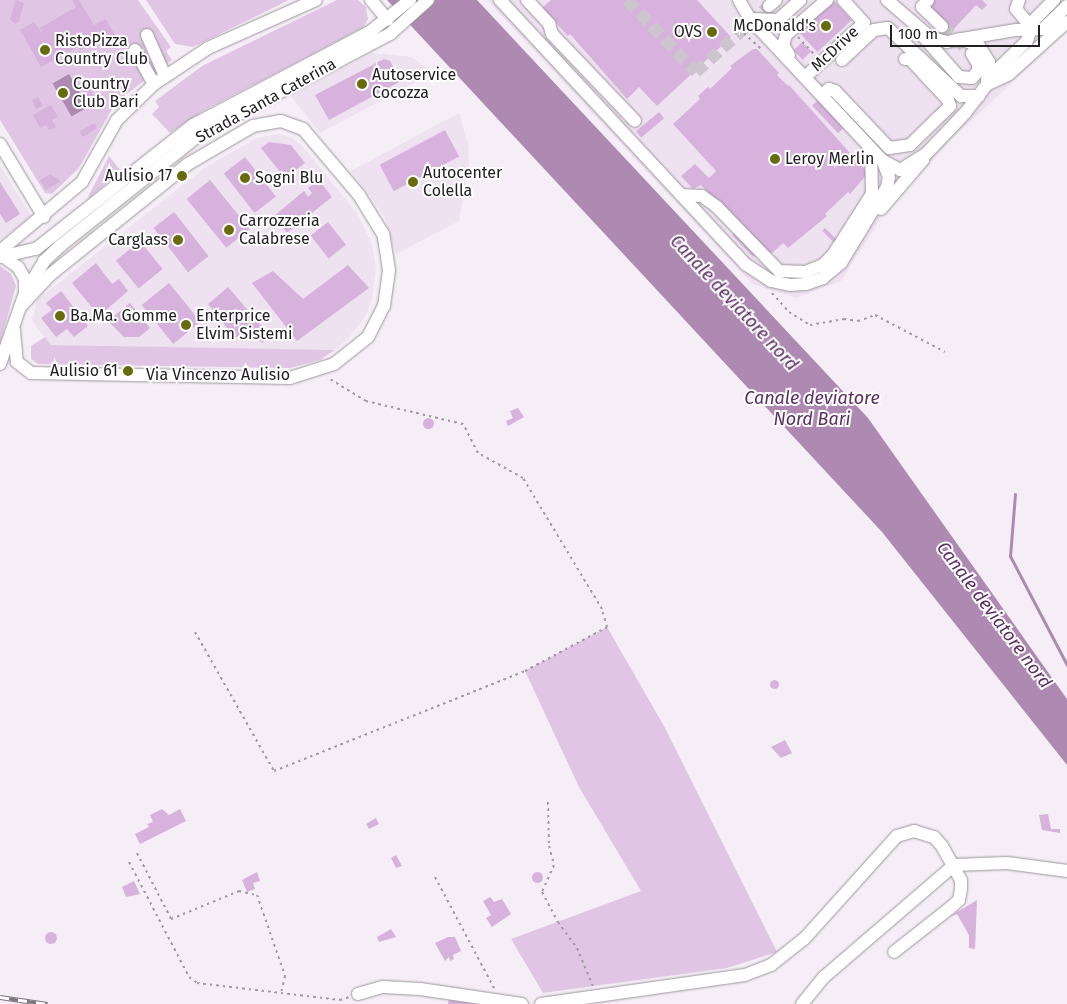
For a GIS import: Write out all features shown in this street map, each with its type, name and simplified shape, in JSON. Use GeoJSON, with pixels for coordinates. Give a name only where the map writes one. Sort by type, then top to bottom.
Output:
{"type":"FeatureCollection","features":[{"type":"Feature","properties":{"kind":"street"},"geometry":{"type":"LineString","coordinates":[[23,299],[25,278],[18,266],[1,255],[82,182],[117,120],[154,84],[208,48],[316,0]]}},
{"type":"Feature","properties":{"kind":"street"},"geometry":{"type":"LineString","coordinates":[[371,0],[395,19]]}},
{"type":"Feature","properties":{"kind":"street","name":"Strada Santa Caterina"},"geometry":{"type":"LineString","coordinates":[[0,364],[14,330],[23,299],[44,261],[60,246],[199,136],[390,34],[395,19],[410,0]]}},
{"type":"Feature","properties":{"kind":"street","name":"Strada Santa Caterina"},"geometry":{"type":"LineString","coordinates":[[1,255],[36,249],[192,125],[428,0]]}},
{"type":"Feature","properties":{"kind":"street"},"geometry":{"type":"LineString","coordinates":[[500,0],[541,47],[749,268],[771,281],[799,285],[832,272],[872,217],[918,170],[926,154],[1027,41],[1033,28],[1033,21],[1054,0]]}},
{"type":"Feature","properties":{"kind":"street"},"geometry":{"type":"LineString","coordinates":[[527,0],[635,121]]}},
{"type":"Feature","properties":{"kind":"street"},"geometry":{"type":"LineString","coordinates":[[740,0],[750,19],[882,160],[900,170],[926,154]]}},
{"type":"Feature","properties":{"kind":"street"},"geometry":{"type":"LineString","coordinates":[[770,41],[778,20],[800,0]]}},
{"type":"Feature","properties":{"kind":"street","name":"McDrive"},"geometry":{"type":"LineString","coordinates":[[793,64],[782,45],[783,39],[827,0]]}},
{"type":"Feature","properties":{"kind":"street","name":"McDrive"},"geometry":{"type":"LineString","coordinates":[[806,77],[864,23],[843,0]]}},
{"type":"Feature","properties":{"kind":"street"},"geometry":{"type":"LineString","coordinates":[[887,0],[920,31],[932,50],[959,77],[972,78],[978,71],[978,64],[972,54]]}},
{"type":"Feature","properties":{"kind":"street"},"geometry":{"type":"LineString","coordinates":[[1019,0],[1016,9],[1033,28]]}},
{"type":"Feature","properties":{"kind":"street"},"geometry":{"type":"LineString","coordinates":[[921,2],[942,26]]}},
{"type":"Feature","properties":{"kind":"street"},"geometry":{"type":"LineString","coordinates":[[920,31],[939,41],[1033,28],[1043,29],[1067,6]]}},
{"type":"Feature","properties":{"kind":"street"},"geometry":{"type":"LineString","coordinates":[[750,19],[778,20]]}},
{"type":"Feature","properties":{"kind":"street"},"geometry":{"type":"LineString","coordinates":[[986,86],[1010,74],[1067,22]]}},
{"type":"Feature","properties":{"kind":"street"},"geometry":{"type":"LineString","coordinates":[[843,63],[874,30],[884,29],[955,92],[969,98],[978,96]]}},
{"type":"Feature","properties":{"kind":"street"},"geometry":{"type":"LineString","coordinates":[[541,47],[555,31]]}},
{"type":"Feature","properties":{"kind":"street"},"geometry":{"type":"LineString","coordinates":[[147,35],[165,76]]}},
{"type":"Feature","properties":{"kind":"street"},"geometry":{"type":"LineString","coordinates":[[960,39],[979,46],[987,57],[990,68],[986,86]]}},
{"type":"Feature","properties":{"kind":"street"},"geometry":{"type":"LineString","coordinates":[[136,50],[154,84]]}},
{"type":"Feature","properties":{"kind":"street"},"geometry":{"type":"LineString","coordinates":[[822,95],[829,89],[835,91],[889,148],[910,145],[950,106],[948,100],[916,66],[905,59]]}},
{"type":"Feature","properties":{"kind":"street"},"geometry":{"type":"LineString","coordinates":[[842,89],[898,147]]}},
{"type":"Feature","properties":{"kind":"street"},"geometry":{"type":"LineString","coordinates":[[898,147],[940,108]]}},
{"type":"Feature","properties":{"kind":"street","name":"Via Vincenzo Aulisio"},"geometry":{"type":"LineString","coordinates":[[14,330],[17,362],[31,373],[290,378],[334,364],[368,337],[384,306],[389,270],[383,234],[359,195],[303,129],[281,121],[253,126],[188,164],[51,274],[23,299]]}},
{"type":"Feature","properties":{"kind":"street"},"geometry":{"type":"LineString","coordinates":[[0,144],[44,217]]}},
{"type":"Feature","properties":{"kind":"street"},"geometry":{"type":"LineString","coordinates":[[681,195],[702,196],[717,207],[779,271],[805,272],[823,265],[833,255],[872,194],[871,149]]}},
{"type":"Feature","properties":{"kind":"street"},"geometry":{"type":"LineString","coordinates":[[872,217],[888,182],[882,160]]}},
{"type":"Feature","properties":{"kind":"street"},"geometry":{"type":"LineString","coordinates":[[692,207],[714,214],[734,234]]}},
{"type":"Feature","properties":{"kind":"street"},"geometry":{"type":"LineString","coordinates":[[541,1004],[745,975],[771,965],[805,938],[897,836],[905,832],[914,831],[934,837],[954,866],[961,880],[959,900],[894,952]]}},
{"type":"Feature","properties":{"kind":"street"},"geometry":{"type":"LineString","coordinates":[[802,1004],[824,978],[954,866],[998,863],[1067,871]]}},
{"type":"Feature","properties":{"kind":"street"},"geometry":{"type":"LineString","coordinates":[[358,994],[383,987],[500,999],[522,1004]]}},
{"type":"Feature","properties":{"kind":"path"},"geometry":{"type":"LineString","coordinates":[[739,29],[749,40]]}},
{"type":"Feature","properties":{"kind":"path"},"geometry":{"type":"LineString","coordinates":[[797,36],[814,54]]}},
{"type":"Feature","properties":{"kind":"path"},"geometry":{"type":"LineString","coordinates":[[805,45],[808,42]]}},
{"type":"Feature","properties":{"kind":"path"},"geometry":{"type":"LineString","coordinates":[[771,281],[774,298],[789,312],[810,325],[844,319],[858,321],[875,315],[946,352]]}},
{"type":"Feature","properties":{"kind":"path"},"geometry":{"type":"LineString","coordinates":[[195,632],[274,771],[525,671],[607,627],[602,609],[524,478],[478,453],[463,424],[366,401],[315,370]]}},
{"type":"Feature","properties":{"kind":"path"},"geometry":{"type":"LineString","coordinates":[[548,802],[549,846],[554,865],[542,892],[558,922],[577,948],[597,995]]}},
{"type":"Feature","properties":{"kind":"path"},"geometry":{"type":"LineString","coordinates":[[137,853],[171,919],[239,891],[257,895],[285,976],[281,994]]}},
{"type":"Feature","properties":{"kind":"path"},"geometry":{"type":"LineString","coordinates":[[129,862],[189,977],[197,983],[340,1000],[358,994]]}},
{"type":"Feature","properties":{"kind":"path"},"geometry":{"type":"LineString","coordinates":[[435,877],[500,999]]}},
{"type":"Feature","properties":{"kind":"shaded area","name":"Country Club Bari"},"geometry":{"type":"Polygon","coordinates":[[[0,0],[138,0],[171,47],[166,51],[172,60],[116,102],[79,168],[52,194],[45,193],[0,120],[0,0]]]}},
{"type":"Feature","properties":{"kind":"shaded area"},"geometry":{"type":"Polygon","coordinates":[[[146,0],[289,0],[193,47],[175,44],[146,0]]]}},
{"type":"Feature","properties":{"kind":"shaded area"},"geometry":{"type":"Polygon","coordinates":[[[337,0],[358,0],[366,7],[368,19],[364,27],[203,111],[170,133],[152,114],[159,107],[155,101],[202,66],[337,0]]]}},
{"type":"Feature","properties":{"kind":"shaded area"},"geometry":{"type":"Polygon","coordinates":[[[487,0],[1067,0],[1067,31],[954,137],[886,211],[841,281],[796,298],[752,284],[487,0]]]}},
{"type":"Feature","properties":{"kind":"shaded area","name":"Autoservice Cocozza"},"geometry":{"type":"Polygon","coordinates":[[[372,53],[412,57],[433,73],[320,133],[290,95],[372,53]]]}},
{"type":"Feature","properties":{"kind":"shaded area","name":"Autocenter Colella"},"geometry":{"type":"Polygon","coordinates":[[[459,113],[468,144],[469,162],[459,221],[396,254],[384,216],[351,171],[459,113]]]}},
{"type":"Feature","properties":{"kind":"shaded area"},"geometry":{"type":"Polygon","coordinates":[[[278,134],[292,138],[303,147],[357,213],[372,244],[376,268],[372,299],[366,315],[349,338],[335,350],[51,345],[32,321],[37,300],[207,166],[257,138],[278,134]]]}},
{"type":"Feature","properties":{"kind":"shaded area"},"geometry":{"type":"Polygon","coordinates":[[[109,156],[121,171],[89,198],[88,197],[109,156]]]}},
{"type":"Feature","properties":{"kind":"shaded area"},"geometry":{"type":"Polygon","coordinates":[[[0,166],[32,217],[0,240],[0,166]]]}},
{"type":"Feature","properties":{"kind":"shaded area"},"geometry":{"type":"Polygon","coordinates":[[[0,266],[11,274],[16,286],[0,344],[0,266]]]}},
{"type":"Feature","properties":{"kind":"shaded area"},"geometry":{"type":"Polygon","coordinates":[[[45,337],[51,345],[335,350],[320,360],[290,368],[38,364],[31,359],[31,346],[45,337]]]}},
{"type":"Feature","properties":{"kind":"shaded area"},"geometry":{"type":"Polygon","coordinates":[[[607,627],[664,726],[777,952],[727,968],[543,993],[511,939],[641,891],[579,787],[525,671],[607,627]]]}},
{"type":"Feature","properties":{"kind":"water","name":"Canale deviatore Nord Bari"},"geometry":{"type":"Polygon","coordinates":[[[387,0],[477,0],[868,418],[1067,699],[1067,765],[882,532],[387,0]]]}},
{"type":"Feature","properties":{"kind":"water"},"geometry":{"type":"Polygon","coordinates":[[[69,74],[88,107],[72,116],[53,84],[69,74]]]}},
{"type":"Feature","properties":{"kind":"building"},"geometry":{"type":"Polygon","coordinates":[[[16,0],[24,3],[19,21],[15,24],[10,19],[16,0]]]}},
{"type":"Feature","properties":{"kind":"building"},"geometry":{"type":"Polygon","coordinates":[[[72,0],[79,0],[94,25],[106,19],[115,35],[104,41],[100,34],[92,38],[94,43],[80,51],[78,47],[41,67],[20,30],[34,22],[43,34],[40,28],[76,7],[72,0]]]}},
{"type":"Feature","properties":{"kind":"building"},"geometry":{"type":"Polygon","coordinates":[[[551,0],[697,0],[731,37],[657,106],[639,87],[627,99],[570,34],[568,36],[542,8],[551,0]]]}},
{"type":"Feature","properties":{"kind":"building"},"geometry":{"type":"Polygon","coordinates":[[[922,0],[982,0],[987,5],[982,10],[976,5],[953,30],[922,0]]]}},
{"type":"Feature","properties":{"kind":"building"},"geometry":{"type":"Polygon","coordinates":[[[834,1],[852,20],[817,52],[800,33],[834,1]]]}},
{"type":"Feature","properties":{"kind":"building"},"geometry":{"type":"Polygon","coordinates":[[[802,42],[811,51],[803,60],[794,50],[802,42]]]}},
{"type":"Feature","properties":{"kind":"building"},"geometry":{"type":"Polygon","coordinates":[[[753,49],[757,49],[779,73],[777,75],[789,85],[868,173],[850,194],[848,192],[825,214],[827,216],[788,248],[783,243],[772,253],[760,250],[753,257],[732,235],[740,228],[701,185],[693,189],[681,176],[695,164],[709,178],[716,171],[673,124],[700,99],[698,96],[708,87],[710,89],[732,68],[730,66],[753,49]]]}},
{"type":"Feature","properties":{"kind":"building"},"geometry":{"type":"Polygon","coordinates":[[[384,59],[390,61],[401,81],[329,120],[315,95],[384,59]]]}},
{"type":"Feature","properties":{"kind":"building"},"geometry":{"type":"Polygon","coordinates":[[[87,83],[97,102],[91,105],[81,86],[87,83]]]}},
{"type":"Feature","properties":{"kind":"building"},"geometry":{"type":"Polygon","coordinates":[[[38,97],[43,106],[36,109],[32,100],[38,97]]]}},
{"type":"Feature","properties":{"kind":"building"},"geometry":{"type":"Polygon","coordinates":[[[818,100],[844,128],[838,133],[812,105],[818,100]]]}},
{"type":"Feature","properties":{"kind":"building"},"geometry":{"type":"Polygon","coordinates":[[[51,105],[58,117],[52,120],[56,127],[49,130],[46,125],[40,128],[33,115],[51,105]]]}},
{"type":"Feature","properties":{"kind":"building"},"geometry":{"type":"Polygon","coordinates":[[[659,112],[664,118],[641,137],[636,131],[659,112]]]}},
{"type":"Feature","properties":{"kind":"building"},"geometry":{"type":"Polygon","coordinates":[[[94,123],[97,128],[83,137],[79,132],[94,123]]]}},
{"type":"Feature","properties":{"kind":"building"},"geometry":{"type":"Polygon","coordinates":[[[445,130],[459,156],[394,191],[380,165],[445,130]]]}},
{"type":"Feature","properties":{"kind":"building"},"geometry":{"type":"Polygon","coordinates":[[[269,142],[291,145],[305,163],[285,178],[261,148],[269,142]]]}},
{"type":"Feature","properties":{"kind":"building"},"geometry":{"type":"Polygon","coordinates":[[[245,157],[276,196],[255,213],[224,174],[245,157]]]}},
{"type":"Feature","properties":{"kind":"building"},"geometry":{"type":"Polygon","coordinates":[[[50,174],[61,181],[46,190],[40,180],[50,174]]]}},
{"type":"Feature","properties":{"kind":"building"},"geometry":{"type":"Polygon","coordinates":[[[210,180],[250,229],[226,248],[187,199],[210,180]]]}},
{"type":"Feature","properties":{"kind":"building"},"geometry":{"type":"Polygon","coordinates":[[[319,180],[332,197],[287,233],[274,216],[304,191],[308,197],[312,193],[308,188],[319,180]]]}},
{"type":"Feature","properties":{"kind":"building"},"geometry":{"type":"Polygon","coordinates":[[[0,182],[20,214],[6,223],[0,214],[0,182]]]}},
{"type":"Feature","properties":{"kind":"building"},"geometry":{"type":"Polygon","coordinates":[[[174,212],[208,256],[188,272],[154,228],[174,212]]]}},
{"type":"Feature","properties":{"kind":"building"},"geometry":{"type":"Polygon","coordinates":[[[328,222],[346,245],[329,258],[311,236],[328,222]]]}},
{"type":"Feature","properties":{"kind":"building"},"geometry":{"type":"Polygon","coordinates":[[[825,228],[837,240],[834,243],[822,231],[825,228]]]}},
{"type":"Feature","properties":{"kind":"building"},"geometry":{"type":"Polygon","coordinates":[[[140,241],[163,269],[139,288],[116,261],[140,241]]]}},
{"type":"Feature","properties":{"kind":"building"},"geometry":{"type":"Polygon","coordinates":[[[96,263],[112,284],[119,279],[128,291],[99,316],[72,283],[96,263]]]}},
{"type":"Feature","properties":{"kind":"building"},"geometry":{"type":"Polygon","coordinates":[[[348,265],[369,288],[297,341],[252,283],[273,271],[303,299],[348,265]]]}},
{"type":"Feature","properties":{"kind":"building"},"geometry":{"type":"Polygon","coordinates":[[[169,283],[200,322],[173,344],[142,305],[169,283]]]}},
{"type":"Feature","properties":{"kind":"building"},"geometry":{"type":"Polygon","coordinates":[[[228,287],[270,336],[262,343],[251,331],[235,338],[208,304],[228,287]]]}},
{"type":"Feature","properties":{"kind":"building"},"geometry":{"type":"Polygon","coordinates":[[[61,291],[88,326],[74,337],[67,329],[56,337],[41,318],[52,310],[46,303],[61,291]]]}},
{"type":"Feature","properties":{"kind":"building"},"geometry":{"type":"Polygon","coordinates":[[[130,303],[150,328],[139,337],[124,337],[108,321],[130,303]]]}},
{"type":"Feature","properties":{"kind":"building"},"geometry":{"type":"Polygon","coordinates":[[[518,408],[524,417],[508,426],[506,421],[513,418],[510,411],[518,408]]]}},
{"type":"Feature","properties":{"kind":"building"},"geometry":{"type":"Polygon","coordinates":[[[428,417],[434,423],[428,429],[422,423],[428,417]]]}},
{"type":"Feature","properties":{"kind":"building"},"geometry":{"type":"Polygon","coordinates":[[[774,679],[779,684],[774,689],[769,684],[774,679]]]}},
{"type":"Feature","properties":{"kind":"building"},"geometry":{"type":"Polygon","coordinates":[[[785,740],[792,753],[781,758],[771,747],[785,740]]]}},
{"type":"Feature","properties":{"kind":"building"},"geometry":{"type":"Polygon","coordinates":[[[162,809],[169,815],[180,809],[186,821],[140,844],[135,834],[149,827],[147,824],[153,822],[150,815],[162,809]]]}},
{"type":"Feature","properties":{"kind":"building"},"geometry":{"type":"Polygon","coordinates":[[[1048,814],[1051,829],[1060,829],[1060,833],[1042,830],[1039,815],[1048,814]]]}},
{"type":"Feature","properties":{"kind":"building"},"geometry":{"type":"Polygon","coordinates":[[[376,818],[379,824],[369,829],[366,824],[376,818]]]}},
{"type":"Feature","properties":{"kind":"building"},"geometry":{"type":"Polygon","coordinates":[[[396,855],[402,866],[396,868],[391,858],[396,855]]]}},
{"type":"Feature","properties":{"kind":"building"},"geometry":{"type":"Polygon","coordinates":[[[537,871],[543,877],[537,883],[531,877],[537,871]]]}},
{"type":"Feature","properties":{"kind":"building"},"geometry":{"type":"Polygon","coordinates":[[[257,872],[260,881],[253,883],[255,889],[247,892],[242,880],[257,872]]]}},
{"type":"Feature","properties":{"kind":"building"},"geometry":{"type":"Polygon","coordinates":[[[134,881],[140,894],[126,897],[122,887],[134,881]]]}},
{"type":"Feature","properties":{"kind":"building"},"geometry":{"type":"Polygon","coordinates":[[[490,897],[494,902],[502,899],[511,914],[492,927],[486,918],[491,915],[483,901],[490,897]]]}},
{"type":"Feature","properties":{"kind":"building"},"geometry":{"type":"Polygon","coordinates":[[[977,900],[975,949],[969,948],[969,935],[957,914],[949,917],[977,900]]]}},
{"type":"Feature","properties":{"kind":"building"},"geometry":{"type":"Polygon","coordinates":[[[391,929],[396,937],[379,942],[377,937],[391,929]]]}},
{"type":"Feature","properties":{"kind":"building"},"geometry":{"type":"Polygon","coordinates":[[[49,932],[53,932],[57,938],[53,944],[49,944],[45,940],[45,936],[49,932]]]}},
{"type":"Feature","properties":{"kind":"building"},"geometry":{"type":"Polygon","coordinates":[[[448,937],[455,937],[461,951],[453,955],[454,959],[450,961],[449,957],[445,961],[435,943],[448,937]]]}},
{"type":"Feature","properties":{"kind":"building"},"geometry":{"type":"Polygon","coordinates":[[[449,996],[476,999],[475,1004],[448,1004],[449,996]]]}},
{"type":"Feature","properties":{"kind":"waterway"},"geometry":{"type":"LineString","coordinates":[[1015,494],[1010,556],[1067,665]]}},
{"type":"Feature","properties":{"kind":"tunnel"},"geometry":{"type":"LineString","coordinates":[[627,0],[696,72],[769,6]]}},
{"type":"Feature","properties":{"kind":"tunnel"},"geometry":{"type":"LineString","coordinates":[[942,26],[972,54]]}},
{"type":"Feature","properties":{"kind":"railway"},"geometry":{"type":"LineString","coordinates":[[0,997],[47,1004]]}},
{"type":"Feature","properties":{"kind":"place","name":"McDonald's"},"geometry":{"type":"Point","coordinates":[826,26]}},
{"type":"Feature","properties":{"kind":"place","name":"OVS"},"geometry":{"type":"Point","coordinates":[712,32]}},
{"type":"Feature","properties":{"kind":"place","name":"RistoPizza Country Club"},"geometry":{"type":"Point","coordinates":[45,50]}},
{"type":"Feature","properties":{"kind":"place","name":"Autoservice Cocozza"},"geometry":{"type":"Point","coordinates":[362,84]}},
{"type":"Feature","properties":{"kind":"place","name":"Country Club Bari"},"geometry":{"type":"Point","coordinates":[63,93]}},
{"type":"Feature","properties":{"kind":"place","name":"Leroy Merlin"},"geometry":{"type":"Point","coordinates":[775,159]}},
{"type":"Feature","properties":{"kind":"place","name":"Aulisio 17"},"geometry":{"type":"Point","coordinates":[182,176]}},
{"type":"Feature","properties":{"kind":"place","name":"Sogni Blu"},"geometry":{"type":"Point","coordinates":[245,178]}},
{"type":"Feature","properties":{"kind":"place","name":"Autocenter Colella"},"geometry":{"type":"Point","coordinates":[413,182]}},
{"type":"Feature","properties":{"kind":"place","name":"Carrozzeria Calabrese"},"geometry":{"type":"Point","coordinates":[229,230]}},
{"type":"Feature","properties":{"kind":"place","name":"Carglass"},"geometry":{"type":"Point","coordinates":[178,240]}},
{"type":"Feature","properties":{"kind":"place","name":"Ba.Ma. Gomme"},"geometry":{"type":"Point","coordinates":[60,316]}},
{"type":"Feature","properties":{"kind":"place","name":"Enterprice Elvim Sistemi"},"geometry":{"type":"Point","coordinates":[186,325]}},
{"type":"Feature","properties":{"kind":"place","name":"Aulisio 61"},"geometry":{"type":"Point","coordinates":[128,371]}},
{"type":"Feature","properties":{"kind":"water label","name":"Canale deviatore nord"},"geometry":{"type":"Point","coordinates":[734,303]}},
{"type":"Feature","properties":{"kind":"water label","name":"Canale deviatore nord"},"geometry":{"type":"Point","coordinates":[994,615]}}]}
